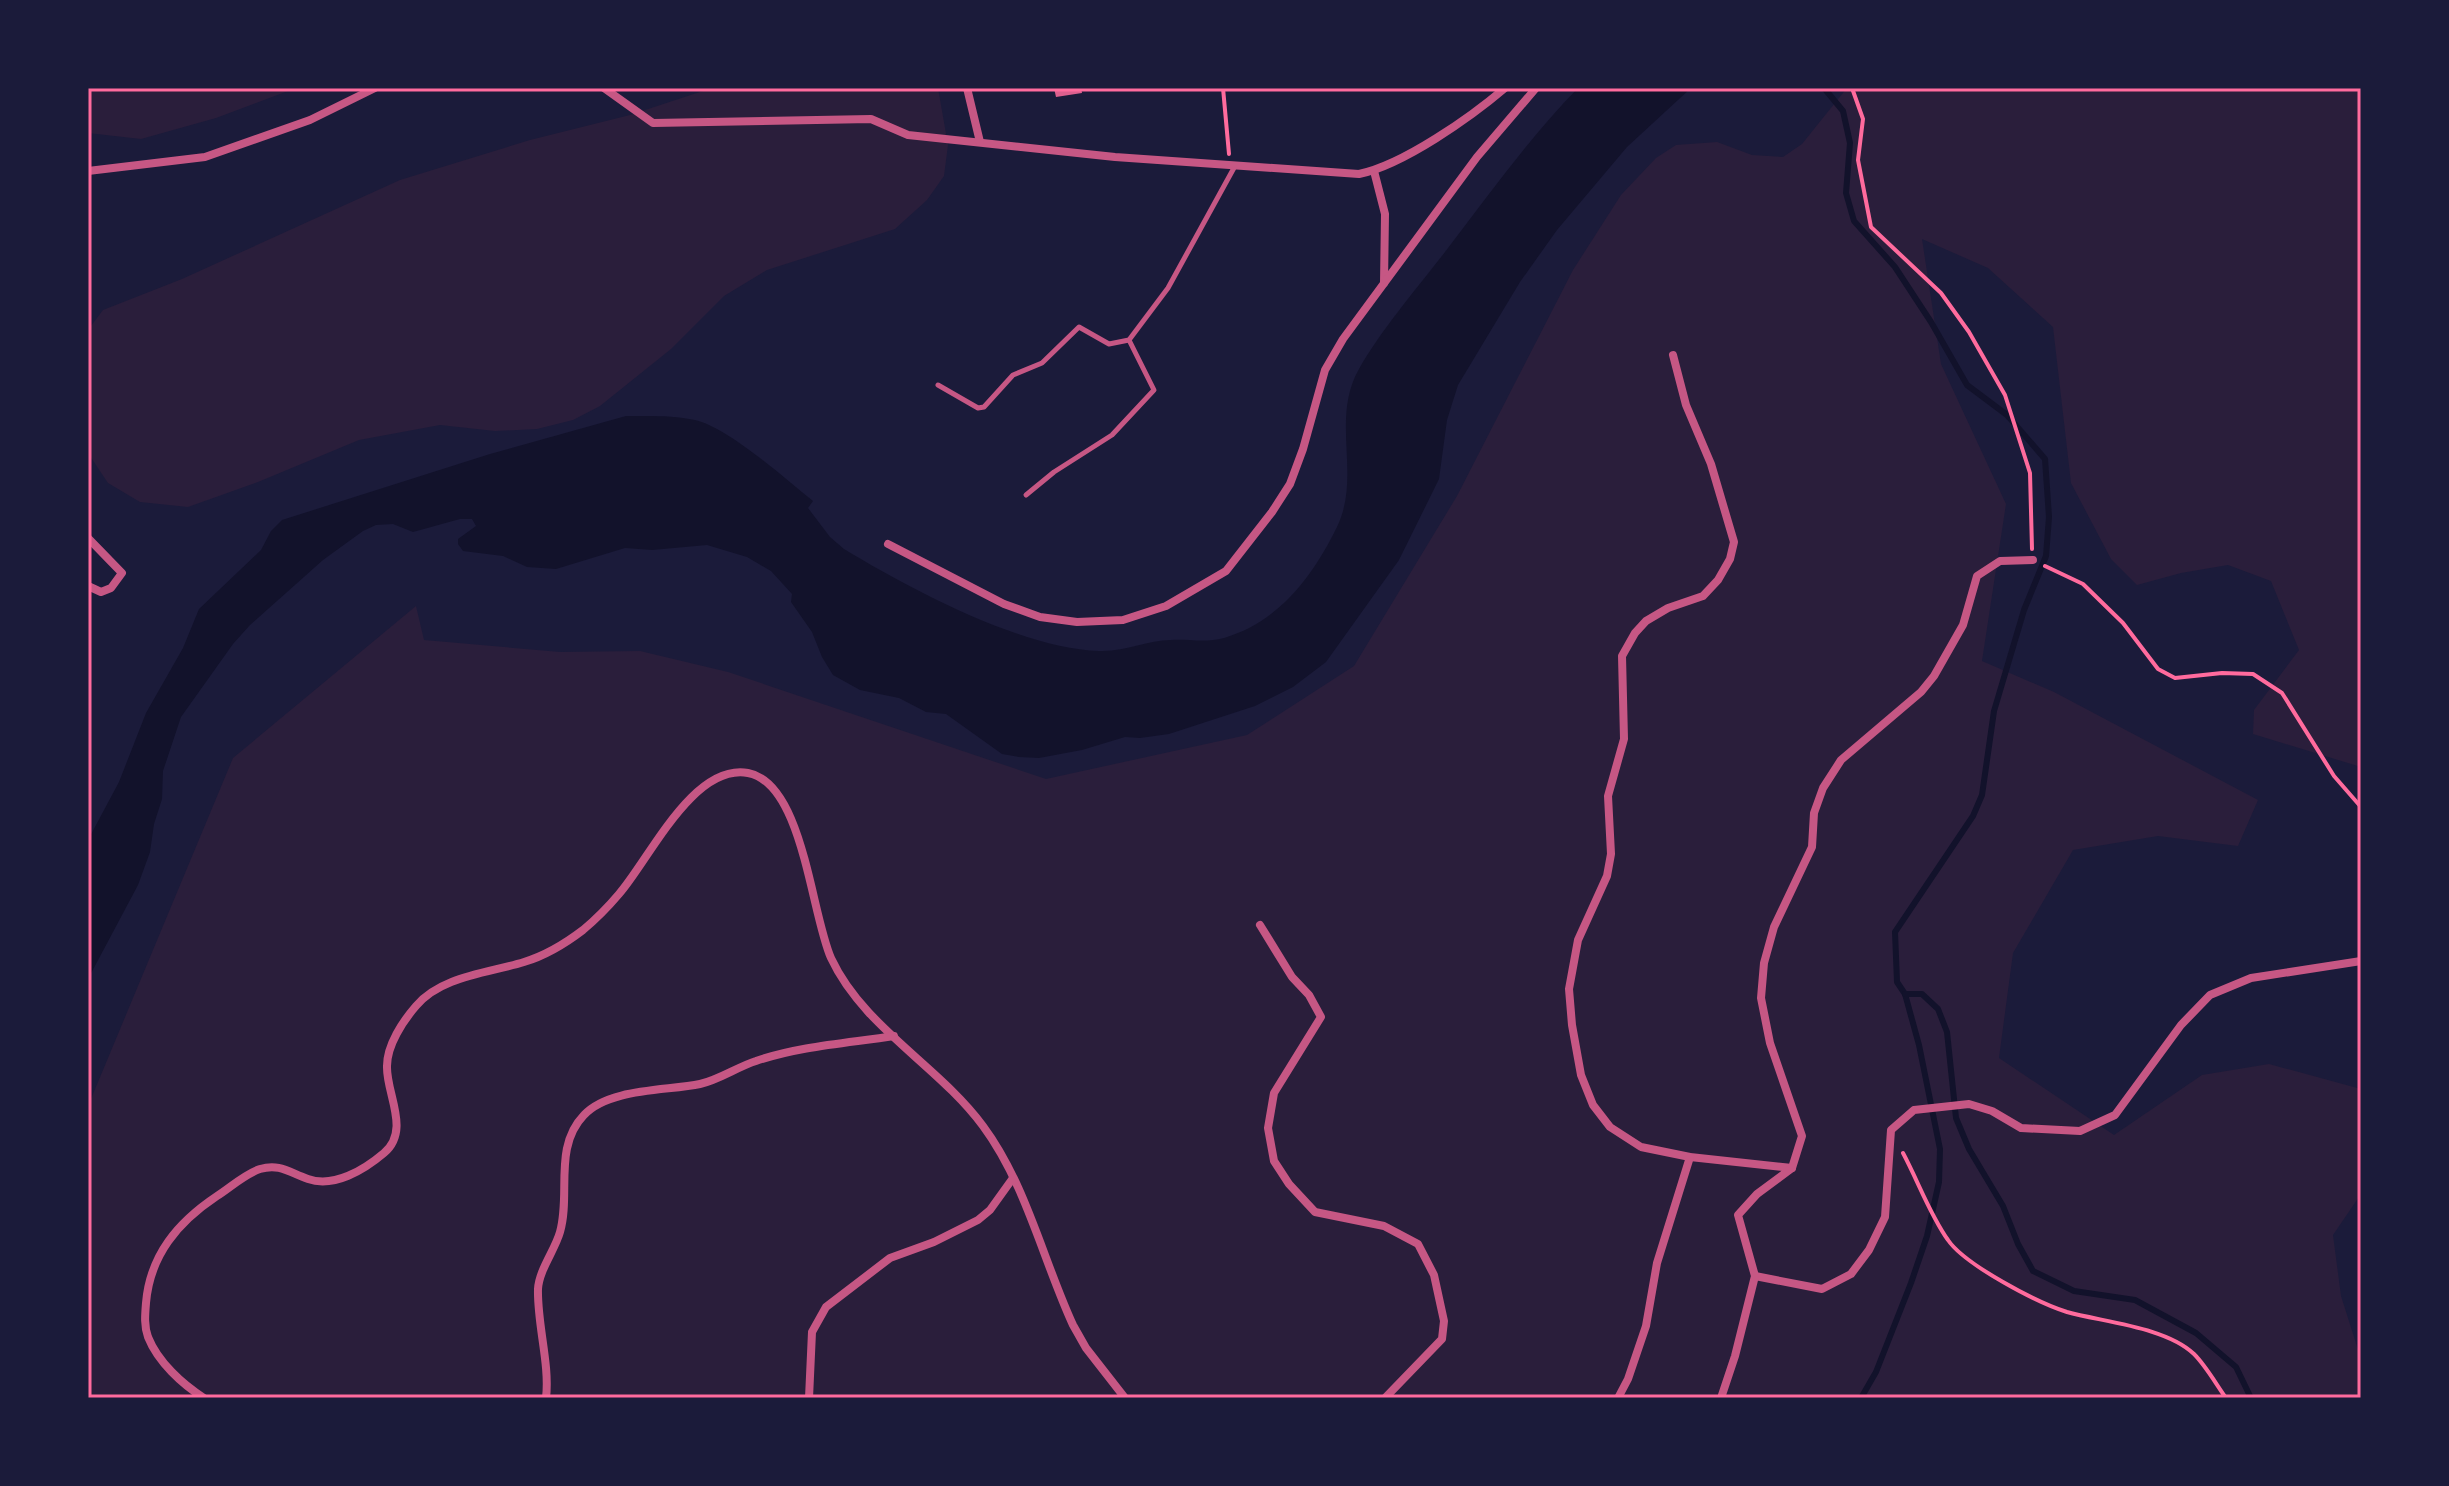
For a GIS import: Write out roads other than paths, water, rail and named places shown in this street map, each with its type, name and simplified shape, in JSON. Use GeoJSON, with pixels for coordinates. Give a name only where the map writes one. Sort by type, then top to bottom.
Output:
{"type":"FeatureCollection","features":[{"type":"Feature","properties":{"kind":"street"},"geometry":{"type":"LineString","coordinates":[[88,171],[205,157],[310,120],[375,88]]}},
{"type":"Feature","properties":{"kind":"street"},"geometry":{"type":"LineString","coordinates":[[604,88],[653,123],[871,119],[908,135],[1115,157],[1359,174],[1374,171],[1450,127],[1505,88]]}},
{"type":"Feature","properties":{"kind":"street"},"geometry":{"type":"LineString","coordinates":[[967,88],[980,142]]}},
{"type":"Feature","properties":{"kind":"street"},"geometry":{"type":"LineString","coordinates":[[888,544],[1004,604],[1040,617],[1077,622],[1123,620],[1166,606],[1226,571],[1290,484],[1325,370],[1343,339],[1477,157],[1536,88]]}},
{"type":"Feature","properties":{"kind":"street"},"geometry":{"type":"LineString","coordinates":[[1374,171],[1385,214],[1384,284]]}},
{"type":"Feature","properties":{"kind":"street"},"geometry":{"type":"LineString","coordinates":[[1673,355],[1686,405],[1711,464],[1734,542],[1730,559],[1718,580],[1703,596],[1668,608],[1646,621],[1622,656],[1624,739],[1608,796],[1611,854],[1607,876],[1578,940],[1569,989],[1572,1025],[1581,1075],[1593,1105],[1610,1127],[1641,1147],[1690,1157],[1792,1168]]}},
{"type":"Feature","properties":{"kind":"street"},"geometry":{"type":"LineString","coordinates":[[88,538],[122,573],[111,588],[101,592],[88,586]]}},
{"type":"Feature","properties":{"kind":"street"},"geometry":{"type":"LineString","coordinates":[[1721,1398],[1755,1276],[1738,1215],[1757,1194],[1792,1168],[1802,1136],[1770,1043],[1761,998],[1764,963],[1774,927],[1812,847],[1814,813],[1823,788],[1841,760],[1921,692],[1934,676],[1963,625],[1977,576],[2000,561],[2033,560]]}},
{"type":"Feature","properties":{"kind":"street"},"geometry":{"type":"LineString","coordinates":[[204,1398],[160,1358],[145,1329],[151,1274],[165,1243],[178,1227],[193,1212],[259,1169],[281,1167],[324,1183],[354,1174],[386,1152],[397,1131],[387,1062],[399,1029],[418,1003],[444,985],[529,961],[582,930],[620,893],[675,815],[705,786],[728,773],[744,772],[758,775],[780,795],[802,846],[821,929],[833,963],[865,1008],[980,1121],[1004,1156],[1073,1325],[1086,1348],[1125,1398]]}},
{"type":"Feature","properties":{"kind":"street"},"geometry":{"type":"LineString","coordinates":[[1260,925],[1321,1017],[1274,1093],[1268,1128],[1274,1161],[1289,1184],[1315,1212],[1384,1226],[1418,1244],[1434,1275],[1444,1321],[1442,1339],[1385,1398]]}},
{"type":"Feature","properties":{"kind":"street"},"geometry":{"type":"LineString","coordinates":[[1755,1276],[1822,1289],[1851,1274],[1869,1250],[1885,1217],[1891,1130],[1914,1110],[1969,1104],[1992,1111],[2021,1128],[2080,1131],[2115,1115],[2181,1025],[2210,995],[2251,978],[2361,961]]}},
{"type":"Feature","properties":{"kind":"street"},"geometry":{"type":"LineString","coordinates":[[546,1398],[538,1285],[560,1233],[566,1204],[564,1171],[567,1143],[584,1115],[603,1103],[629,1095],[703,1084],[756,1061],[790,1052],[894,1036]]}},
{"type":"Feature","properties":{"kind":"street"},"geometry":{"type":"LineString","coordinates":[[1618,1398],[1628,1379],[1646,1326],[1657,1263],[1690,1157]]}},
{"type":"Feature","properties":{"kind":"street"},"geometry":{"type":"LineString","coordinates":[[809,1398],[812,1332],[826,1307],[890,1258],[934,1242],[978,1220],[999,1200],[1013,1178]]}},
{"type":"Feature","properties":{"kind":"lane"},"geometry":{"type":"LineString","coordinates":[[938,385],[978,408],[984,407],[1013,375],[1042,363],[1079,327],[1109,344],[1129,340],[1168,288],[1233,165]]}},
{"type":"Feature","properties":{"kind":"lane"},"geometry":{"type":"LineString","coordinates":[[1026,495],[1054,472],[1112,435],[1154,390],[1129,340]]}},
{"type":"Feature","properties":{"kind":"waterway"},"geometry":{"type":"LineString","coordinates":[[1824,88],[1843,111],[1850,143],[1846,193],[1854,221],[1895,267],[1967,385],[2007,415],[2045,459],[2049,517],[2046,556],[2024,610],[1994,711],[1982,795],[1973,816],[1895,932],[1897,982],[1905,994],[1919,1045],[1940,1149],[1939,1182],[1927,1236],[1911,1283],[1876,1372],[1861,1398]]}},
{"type":"Feature","properties":{"kind":"waterway"},"geometry":{"type":"LineString","coordinates":[[1905,994],[1922,994],[1938,1009],[1947,1032],[1956,1118],[1969,1149],[2003,1206],[2033,1271],[2074,1291],[2135,1300],[2196,1333],[2236,1367],[2251,1398]]}}]}
